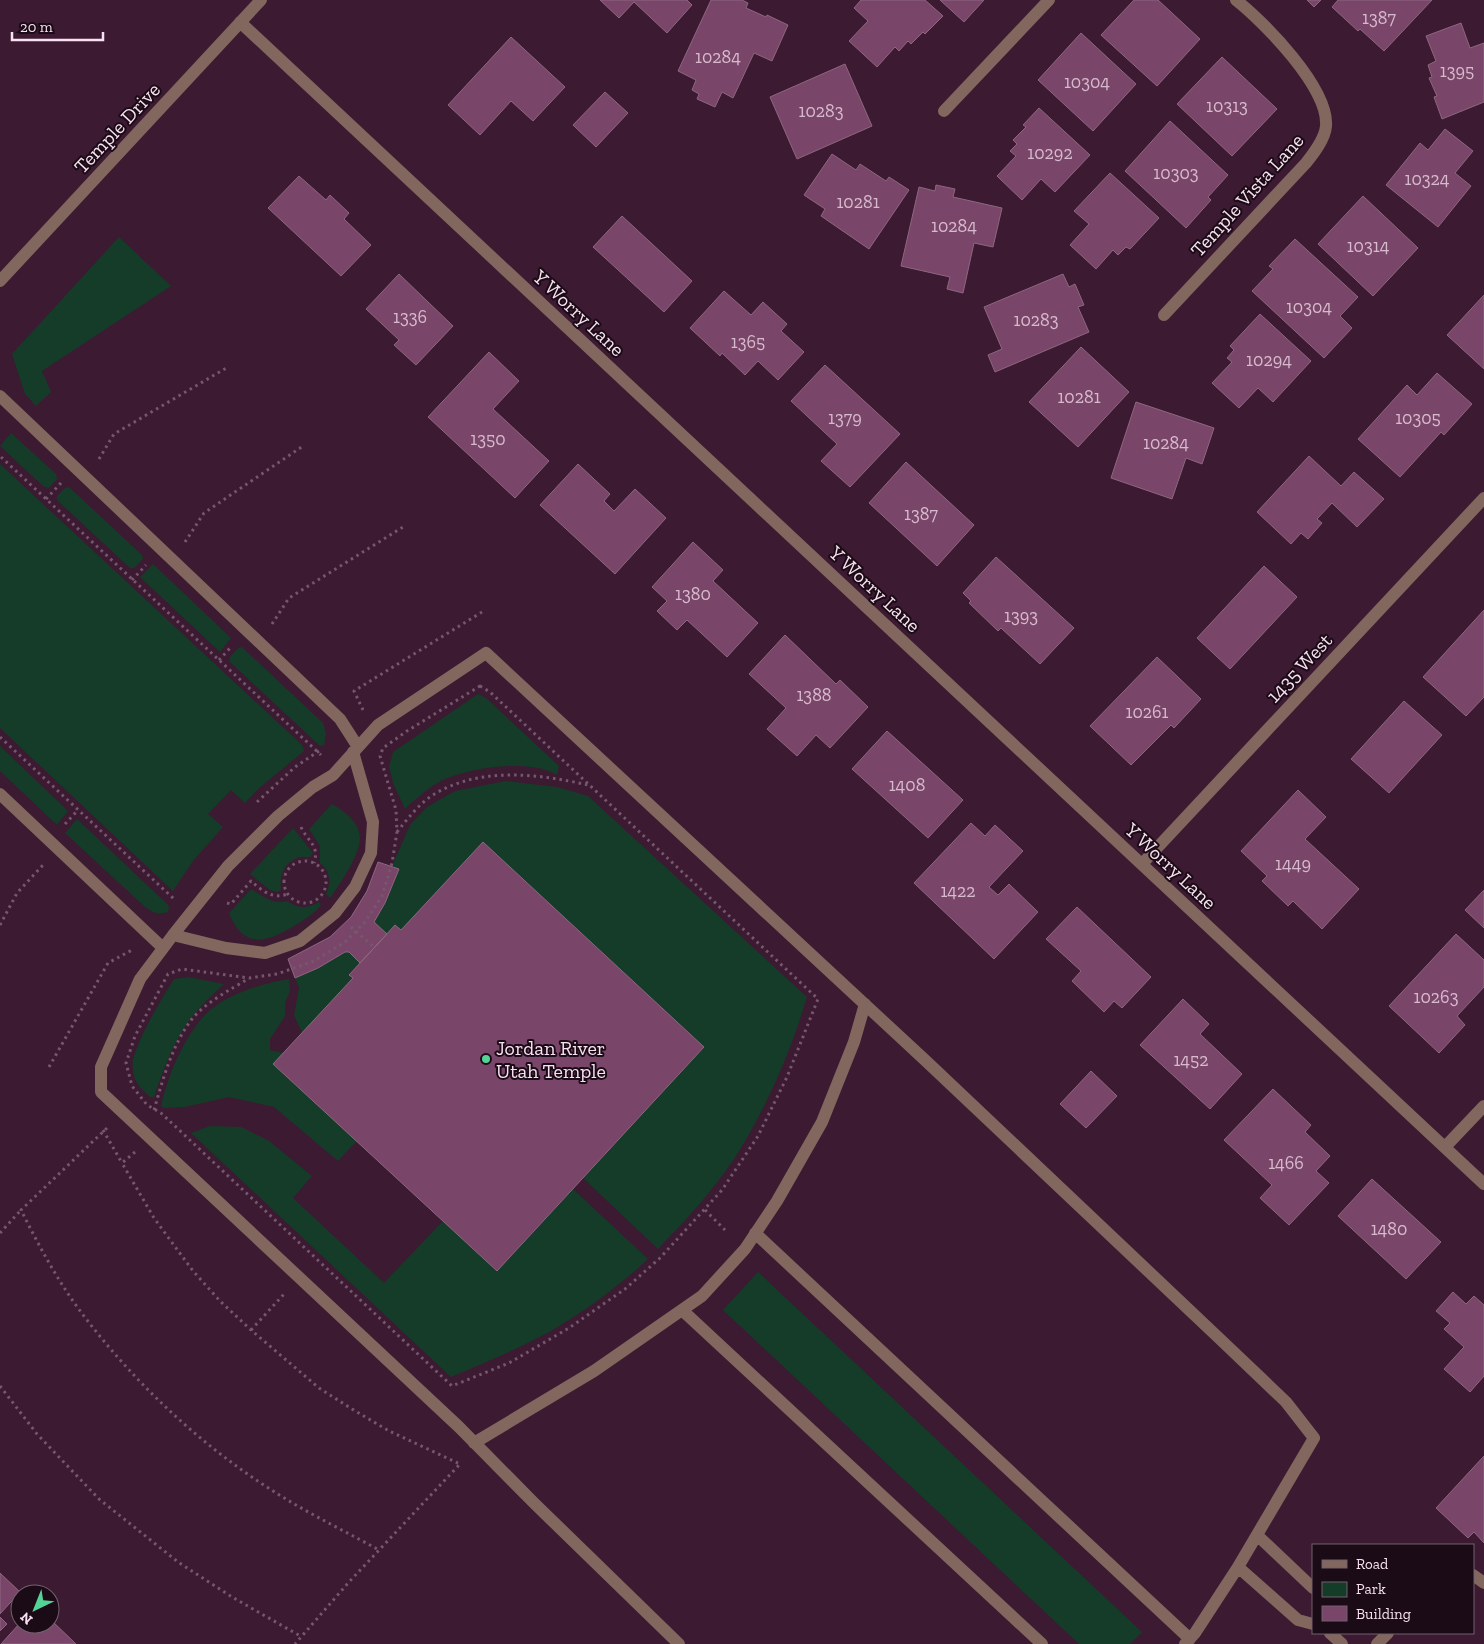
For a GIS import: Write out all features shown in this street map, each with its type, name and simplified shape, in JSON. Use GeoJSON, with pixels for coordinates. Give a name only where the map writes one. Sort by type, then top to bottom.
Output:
{"type":"FeatureCollection","features":[{"type":"Feature","properties":{"kind":"street","name":"Temple Drive"},"geometry":{"type":"LineString","coordinates":[[0,281],[261,0]]}},
{"type":"Feature","properties":{"kind":"street"},"geometry":{"type":"LineString","coordinates":[[944,111],[1049,0]]}},
{"type":"Feature","properties":{"kind":"street","name":"Temple Vista Lane"},"geometry":{"type":"LineString","coordinates":[[1164,314],[1306,163],[1318,146],[1326,126],[1321,102],[1309,80],[1272,35],[1236,0]]}},
{"type":"Feature","properties":{"kind":"street","name":"Y Worry Lane"},"geometry":{"type":"LineString","coordinates":[[240,22],[1484,1184]]}},
{"type":"Feature","properties":{"kind":"street"},"geometry":{"type":"LineString","coordinates":[[0,396],[340,719],[355,750],[373,822],[372,853],[355,887],[335,913],[300,941],[265,954],[226,948],[172,935]]}},
{"type":"Feature","properties":{"kind":"street","name":"1435 West"},"geometry":{"type":"LineString","coordinates":[[1142,864],[1484,498]]}},
{"type":"Feature","properties":{"kind":"street"},"geometry":{"type":"LineString","coordinates":[[679,1644],[474,1443],[101,1092],[101,1067],[140,980],[172,935],[228,866],[278,816],[313,787],[333,775],[378,725],[486,653],[865,1004],[1286,1402],[1314,1438],[1238,1567],[1187,1641],[756,1233]]}},
{"type":"Feature","properties":{"kind":"street"},"geometry":{"type":"LineString","coordinates":[[0,794],[163,948]]}},
{"type":"Feature","properties":{"kind":"street"},"geometry":{"type":"LineString","coordinates":[[474,1443],[594,1371],[702,1296],[745,1249],[777,1201],[822,1122],[854,1042],[865,1004]]}},
{"type":"Feature","properties":{"kind":"street"},"geometry":{"type":"LineString","coordinates":[[1445,1148],[1484,1106]]}},
{"type":"Feature","properties":{"kind":"street"},"geometry":{"type":"LineString","coordinates":[[682,1310],[1042,1644]]}},
{"type":"Feature","properties":{"kind":"street"},"geometry":{"type":"LineString","coordinates":[[1257,1535],[1312,1587]]}},
{"type":"Feature","properties":{"kind":"street"},"geometry":{"type":"LineString","coordinates":[[1238,1567],[1298,1620],[1312,1624]]}},
{"type":"Feature","properties":{"kind":"street"},"geometry":{"type":"LineString","coordinates":[[1331,1634],[1342,1644]]}},
{"type":"Feature","properties":{"kind":"street"},"geometry":{"type":"LineString","coordinates":[[1377,1644],[1387,1634]]}},
{"type":"Feature","properties":{"kind":"path"},"geometry":{"type":"LineString","coordinates":[[46,499],[62,482],[82,474],[95,465],[114,434],[228,366]]}},
{"type":"Feature","properties":{"kind":"path"},"geometry":{"type":"LineString","coordinates":[[132,580],[151,560],[182,545],[204,513],[303,446]]}},
{"type":"Feature","properties":{"kind":"path"},"geometry":{"type":"LineString","coordinates":[[1,457],[318,751],[321,754],[325,780]]}},
{"type":"Feature","properties":{"kind":"path"},"geometry":{"type":"LineString","coordinates":[[219,660],[236,642],[253,636],[270,626],[289,598],[403,527]]}},
{"type":"Feature","properties":{"kind":"path"},"geometry":{"type":"LineString","coordinates":[[383,748],[354,690],[482,612]]}},
{"type":"Feature","properties":{"kind":"path"},"geometry":{"type":"LineString","coordinates":[[480,686],[490,692],[818,999],[787,1077],[758,1136],[722,1190],[660,1258],[625,1289],[570,1328],[508,1363],[452,1386],[161,1113],[154,1110],[144,1101],[132,1086],[126,1063],[135,1036],[168,974],[182,969],[249,978],[277,974],[314,961],[345,942],[365,922],[382,896],[392,863],[397,832],[396,810],[380,756],[383,748],[480,686]]}},
{"type":"Feature","properties":{"kind":"path"},"geometry":{"type":"LineString","coordinates":[[0,737],[174,899],[179,892]]}},
{"type":"Feature","properties":{"kind":"path"},"geometry":{"type":"LineString","coordinates":[[252,808],[295,767],[318,751]]}},
{"type":"Feature","properties":{"kind":"path"},"geometry":{"type":"LineString","coordinates":[[397,832],[414,811],[437,792],[461,781],[493,775],[526,776],[562,779],[590,785]]}},
{"type":"Feature","properties":{"kind":"path"},"geometry":{"type":"LineString","coordinates":[[0,925],[17,893],[47,861],[61,829],[78,810]]}},
{"type":"Feature","properties":{"kind":"path"},"geometry":{"type":"LineString","coordinates":[[306,822],[300,828],[315,847],[316,857],[314,863]]}},
{"type":"Feature","properties":{"kind":"path"},"geometry":{"type":"LineString","coordinates":[[305,860],[314,863],[323,872],[326,881],[324,891],[320,898],[308,904],[298,902],[285,891],[283,881],[287,870],[298,862],[305,860]]}},
{"type":"Feature","properties":{"kind":"path"},"geometry":{"type":"LineString","coordinates":[[49,1068],[108,963],[131,950]]}},
{"type":"Feature","properties":{"kind":"path"},"geometry":{"type":"LineString","coordinates":[[122,1163],[134,1154],[154,1110],[164,1076],[179,1040],[193,1018],[220,996],[249,978]]}},
{"type":"Feature","properties":{"kind":"path"},"geometry":{"type":"LineString","coordinates":[[0,1233],[21,1210],[104,1130],[144,1101]]}},
{"type":"Feature","properties":{"kind":"path"},"geometry":{"type":"LineString","coordinates":[[104,1130],[154,1218],[193,1271],[220,1301],[319,1388],[396,1434],[460,1464],[349,1582],[295,1644]]}},
{"type":"Feature","properties":{"kind":"path"},"geometry":{"type":"LineString","coordinates":[[21,1210],[57,1276],[87,1320],[162,1403],[230,1461],[270,1489],[379,1550]]}},
{"type":"Feature","properties":{"kind":"path"},"geometry":{"type":"LineString","coordinates":[[705,1210],[725,1230]]}},
{"type":"Feature","properties":{"kind":"path"},"geometry":{"type":"LineString","coordinates":[[0,1386],[37,1434],[98,1499],[178,1562],[232,1597],[302,1637]]}},
{"type":"Feature","properties":{"kind":"green space"},"geometry":{"type":"Polygon","coordinates":[[[119,237],[171,286],[42,371],[51,392],[36,406],[25,394],[12,354],[119,237]]]}},
{"type":"Feature","properties":{"kind":"green space"},"geometry":{"type":"Polygon","coordinates":[[[11,433],[56,474],[57,479],[49,488],[43,486],[0,446],[11,433]]]}},
{"type":"Feature","properties":{"kind":"green space"},"geometry":{"type":"Polygon","coordinates":[[[0,464],[302,745],[304,751],[258,789],[245,803],[231,790],[208,814],[223,827],[193,861],[173,891],[0,728],[0,464]]]}},
{"type":"Feature","properties":{"kind":"green space"},"geometry":{"type":"Polygon","coordinates":[[[69,487],[142,555],[143,559],[134,568],[130,568],[57,500],[57,496],[65,488],[69,487]]]}},
{"type":"Feature","properties":{"kind":"green space"},"geometry":{"type":"Polygon","coordinates":[[[153,564],[231,638],[220,652],[140,577],[153,564]]]}},
{"type":"Feature","properties":{"kind":"green space"},"geometry":{"type":"Polygon","coordinates":[[[242,647],[323,723],[326,733],[324,745],[320,746],[230,662],[230,657],[238,648],[242,647]]]}},
{"type":"Feature","properties":{"kind":"green space"},"geometry":{"type":"Polygon","coordinates":[[[478,694],[486,698],[559,766],[557,775],[531,767],[514,766],[481,769],[439,782],[421,794],[405,809],[393,783],[389,767],[393,752],[478,694]]]}},
{"type":"Feature","properties":{"kind":"green space"},"geometry":{"type":"Polygon","coordinates":[[[0,746],[68,811],[57,825],[0,771],[0,746]]]}},
{"type":"Feature","properties":{"kind":"green space"},"geometry":{"type":"Polygon","coordinates":[[[506,781],[557,787],[588,796],[807,997],[795,1035],[780,1072],[744,1143],[704,1199],[658,1249],[583,1178],[704,1047],[483,842],[401,930],[395,925],[387,934],[374,922],[385,903],[399,869],[392,866],[410,825],[427,807],[455,791],[506,781]]]}},
{"type":"Feature","properties":{"kind":"green space"},"geometry":{"type":"Polygon","coordinates":[[[332,804],[354,822],[360,839],[353,861],[330,898],[326,894],[329,877],[324,866],[320,863],[320,846],[309,829],[332,804]]]}},
{"type":"Feature","properties":{"kind":"green space"},"geometry":{"type":"Polygon","coordinates":[[[77,819],[169,906],[168,912],[156,913],[145,907],[65,833],[77,819]]]}},
{"type":"Feature","properties":{"kind":"green space"},"geometry":{"type":"Polygon","coordinates":[[[293,828],[313,853],[310,857],[299,857],[292,860],[283,871],[281,890],[277,892],[270,890],[250,874],[293,828]]]}},
{"type":"Feature","properties":{"kind":"green space"},"geometry":{"type":"Polygon","coordinates":[[[251,889],[277,902],[287,901],[295,906],[303,907],[319,902],[321,905],[309,917],[284,932],[265,939],[256,939],[241,933],[229,913],[251,889]]]}},
{"type":"Feature","properties":{"kind":"green space"},"geometry":{"type":"Polygon","coordinates":[[[345,952],[349,952],[360,963],[349,974],[353,978],[302,1033],[294,1015],[299,988],[295,978],[318,968],[345,952]]]}},
{"type":"Feature","properties":{"kind":"green space"},"geometry":{"type":"Polygon","coordinates":[[[188,977],[224,984],[188,1022],[173,1048],[154,1097],[150,1097],[138,1085],[134,1076],[133,1062],[136,1051],[151,1018],[174,979],[188,977]]]}},
{"type":"Feature","properties":{"kind":"green space"},"geometry":{"type":"Polygon","coordinates":[[[289,979],[290,991],[285,1003],[285,1016],[270,1039],[270,1050],[283,1053],[357,1141],[338,1161],[274,1107],[229,1097],[185,1107],[164,1108],[161,1106],[178,1056],[191,1033],[207,1013],[225,1000],[246,990],[289,979]]]}},
{"type":"Feature","properties":{"kind":"green space"},"geometry":{"type":"Polygon","coordinates":[[[210,1126],[241,1127],[269,1141],[312,1176],[293,1198],[384,1283],[443,1221],[497,1271],[573,1189],[648,1259],[601,1298],[549,1332],[501,1356],[451,1377],[191,1133],[210,1126]]]}},
{"type":"Feature","properties":{"kind":"green space"},"geometry":{"type":"Polygon","coordinates":[[[758,1272],[1142,1632],[1130,1644],[1079,1644],[723,1310],[758,1272]]]}},
{"type":"Feature","properties":{"kind":"building"},"geometry":{"type":"Polygon","coordinates":[[[600,0],[687,0],[692,5],[667,33],[634,2],[619,18],[600,0]]]}},
{"type":"Feature","properties":{"kind":"building"},"geometry":{"type":"Polygon","coordinates":[[[711,0],[742,0],[748,3],[746,8],[788,25],[772,61],[754,53],[733,98],[722,92],[715,107],[697,99],[699,94],[692,90],[696,80],[678,71],[711,0]]]}},
{"type":"Feature","properties":{"kind":"building"},"geometry":{"type":"Polygon","coordinates":[[[861,0],[925,0],[943,16],[925,34],[923,32],[911,44],[908,41],[899,51],[895,47],[877,67],[849,41],[868,21],[854,8],[861,0]]]}},
{"type":"Feature","properties":{"kind":"building"},"geometry":{"type":"Polygon","coordinates":[[[940,0],[984,0],[964,22],[940,0]]]}},
{"type":"Feature","properties":{"kind":"building"},"geometry":{"type":"Polygon","coordinates":[[[1134,0],[1158,0],[1200,39],[1157,86],[1101,35],[1134,0]]]}},
{"type":"Feature","properties":{"kind":"building"},"geometry":{"type":"Polygon","coordinates":[[[1307,0],[1321,0],[1314,7],[1307,0]]]}},
{"type":"Feature","properties":{"kind":"building"},"geometry":{"type":"Polygon","coordinates":[[[1338,0],[1432,0],[1384,51],[1360,29],[1358,31],[1332,7],[1338,0]]]}},
{"type":"Feature","properties":{"kind":"building"},"geometry":{"type":"Polygon","coordinates":[[[1461,23],[1470,48],[1484,43],[1484,102],[1442,119],[1434,97],[1437,96],[1429,78],[1432,77],[1428,65],[1436,61],[1426,36],[1461,23]]]}},
{"type":"Feature","properties":{"kind":"building"},"geometry":{"type":"Polygon","coordinates":[[[1081,33],[1136,84],[1093,131],[1038,80],[1081,33]]]}},
{"type":"Feature","properties":{"kind":"building"},"geometry":{"type":"Polygon","coordinates":[[[511,37],[565,87],[533,121],[511,101],[480,135],[448,105],[511,37]]]}},
{"type":"Feature","properties":{"kind":"building"},"geometry":{"type":"Polygon","coordinates":[[[1222,57],[1277,109],[1232,156],[1177,104],[1222,57]]]}},
{"type":"Feature","properties":{"kind":"building"},"geometry":{"type":"Polygon","coordinates":[[[845,64],[872,126],[797,159],[770,97],[845,64]]]}},
{"type":"Feature","properties":{"kind":"building"},"geometry":{"type":"Polygon","coordinates":[[[605,92],[628,113],[596,147],[573,125],[605,92]]]}},
{"type":"Feature","properties":{"kind":"building"},"geometry":{"type":"Polygon","coordinates":[[[1039,108],[1090,155],[1055,192],[1041,179],[1022,200],[997,176],[1016,156],[1010,151],[1017,144],[1013,140],[1026,127],[1023,125],[1039,108]]]}},
{"type":"Feature","properties":{"kind":"building"},"geometry":{"type":"Polygon","coordinates":[[[1170,121],[1228,175],[1208,197],[1211,200],[1186,228],[1125,171],[1170,121]]]}},
{"type":"Feature","properties":{"kind":"building"},"geometry":{"type":"Polygon","coordinates":[[[1445,129],[1473,151],[1455,173],[1471,186],[1438,227],[1386,185],[1420,143],[1428,150],[1445,129]]]}},
{"type":"Feature","properties":{"kind":"building"},"geometry":{"type":"Polygon","coordinates":[[[832,154],[856,170],[860,164],[886,181],[889,177],[909,190],[869,249],[821,216],[825,209],[804,195],[832,154]]]}},
{"type":"Feature","properties":{"kind":"building"},"geometry":{"type":"Polygon","coordinates":[[[1110,173],[1159,218],[1130,249],[1126,247],[1118,255],[1113,250],[1096,269],[1070,245],[1089,224],[1074,211],[1110,173]]]}},
{"type":"Feature","properties":{"kind":"building"},"geometry":{"type":"Polygon","coordinates":[[[299,176],[326,200],[330,195],[349,213],[344,219],[371,245],[341,276],[268,208],[299,176]]]}},
{"type":"Feature","properties":{"kind":"building"},"geometry":{"type":"Polygon","coordinates":[[[936,185],[955,189],[953,197],[1002,208],[993,247],[974,243],[963,293],[947,289],[950,277],[901,266],[919,187],[935,191],[936,185]]]}},
{"type":"Feature","properties":{"kind":"building"},"geometry":{"type":"Polygon","coordinates":[[[1363,196],[1418,248],[1373,296],[1318,244],[1363,196]]]}},
{"type":"Feature","properties":{"kind":"building"},"geometry":{"type":"Polygon","coordinates":[[[622,216],[692,281],[664,312],[593,247],[622,216]]]}},
{"type":"Feature","properties":{"kind":"building"},"geometry":{"type":"Polygon","coordinates":[[[1295,239],[1358,297],[1340,316],[1352,328],[1324,358],[1252,291],[1273,269],[1269,266],[1295,239]]]}},
{"type":"Feature","properties":{"kind":"building"},"geometry":{"type":"Polygon","coordinates":[[[399,274],[453,326],[416,365],[394,345],[399,340],[366,309],[399,274]]]}},
{"type":"Feature","properties":{"kind":"building"},"geometry":{"type":"Polygon","coordinates":[[[1063,274],[1069,287],[1075,284],[1084,305],[1078,307],[1089,332],[995,372],[988,355],[1002,349],[984,307],[1063,274]]]}},
{"type":"Feature","properties":{"kind":"building"},"geometry":{"type":"Polygon","coordinates":[[[724,291],[751,315],[763,302],[787,324],[781,331],[804,352],[778,380],[758,361],[745,375],[722,353],[720,356],[690,328],[724,291]]]}},
{"type":"Feature","properties":{"kind":"building"},"geometry":{"type":"Polygon","coordinates":[[[1484,295],[1484,369],[1447,335],[1484,295]]]}},
{"type":"Feature","properties":{"kind":"building"},"geometry":{"type":"Polygon","coordinates":[[[1260,314],[1311,361],[1273,402],[1258,388],[1239,408],[1212,383],[1232,362],[1227,358],[1234,350],[1230,346],[1260,314]]]}},
{"type":"Feature","properties":{"kind":"building"},"geometry":{"type":"Polygon","coordinates":[[[1081,347],[1129,392],[1078,447],[1029,402],[1081,347]]]}},
{"type":"Feature","properties":{"kind":"building"},"geometry":{"type":"Polygon","coordinates":[[[489,352],[519,381],[493,409],[549,461],[515,498],[428,417],[489,352]]]}},
{"type":"Feature","properties":{"kind":"building"},"geometry":{"type":"Polygon","coordinates":[[[825,365],[900,434],[850,487],[821,461],[837,444],[791,401],[825,365]]]}},
{"type":"Feature","properties":{"kind":"building"},"geometry":{"type":"Polygon","coordinates":[[[1437,373],[1472,404],[1444,435],[1441,432],[1400,477],[1358,439],[1407,385],[1417,395],[1437,373]]]}},
{"type":"Feature","properties":{"kind":"building"},"geometry":{"type":"Polygon","coordinates":[[[1136,402],[1214,428],[1202,464],[1186,458],[1172,499],[1111,478],[1136,402]]]}},
{"type":"Feature","properties":{"kind":"building"},"geometry":{"type":"Polygon","coordinates":[[[1309,456],[1341,486],[1354,472],[1384,499],[1357,527],[1332,503],[1317,519],[1322,523],[1308,539],[1301,533],[1291,544],[1257,512],[1309,456]]]}},
{"type":"Feature","properties":{"kind":"building"},"geometry":{"type":"Polygon","coordinates":[[[906,462],[974,525],[937,566],[869,503],[906,462]]]}},
{"type":"Feature","properties":{"kind":"building"},"geometry":{"type":"Polygon","coordinates":[[[578,464],[610,494],[604,501],[614,511],[635,489],[666,518],[615,574],[540,505],[578,464]]]}},
{"type":"Feature","properties":{"kind":"building"},"geometry":{"type":"Polygon","coordinates":[[[693,542],[723,570],[713,581],[758,623],[727,657],[687,620],[677,630],[657,611],[667,601],[652,587],[693,542]]]}},
{"type":"Feature","properties":{"kind":"building"},"geometry":{"type":"Polygon","coordinates":[[[996,557],[1074,628],[1040,664],[1001,628],[998,631],[969,603],[971,601],[963,593],[996,557]]]}},
{"type":"Feature","properties":{"kind":"building"},"geometry":{"type":"Polygon","coordinates":[[[1264,566],[1297,597],[1230,669],[1197,638],[1264,566]]]}},
{"type":"Feature","properties":{"kind":"building"},"geometry":{"type":"Polygon","coordinates":[[[1484,610],[1484,697],[1466,716],[1423,677],[1484,610]]]}},
{"type":"Feature","properties":{"kind":"building"},"geometry":{"type":"Polygon","coordinates":[[[785,635],[836,684],[840,680],[868,707],[830,748],[816,735],[797,756],[767,729],[786,708],[749,674],[785,635]]]}},
{"type":"Feature","properties":{"kind":"building"},"geometry":{"type":"Polygon","coordinates":[[[1157,657],[1201,699],[1174,728],[1171,725],[1131,765],[1090,726],[1157,657]]]}},
{"type":"Feature","properties":{"kind":"building"},"geometry":{"type":"Polygon","coordinates":[[[1404,701],[1442,735],[1389,793],[1351,759],[1404,701]]]}},
{"type":"Feature","properties":{"kind":"building"},"geometry":{"type":"Polygon","coordinates":[[[887,731],[963,800],[928,838],[852,769],[887,731]]]}},
{"type":"Feature","properties":{"kind":"building"},"geometry":{"type":"Polygon","coordinates":[[[1298,790],[1326,817],[1305,839],[1359,889],[1322,929],[1293,901],[1288,906],[1262,881],[1267,876],[1241,851],[1298,790]]]}},
{"type":"Feature","properties":{"kind":"building"},"geometry":{"type":"Polygon","coordinates":[[[971,823],[985,836],[995,825],[1023,851],[989,887],[998,895],[1009,884],[1038,912],[994,959],[914,883],[971,823]]]}},
{"type":"Feature","properties":{"kind":"building","name":"Jordan River Utah Temple"},"geometry":{"type":"Polygon","coordinates":[[[483,842],[704,1047],[497,1271],[273,1064],[353,978],[349,975],[395,925],[401,930],[483,842]]]}},
{"type":"Feature","properties":{"kind":"building"},"geometry":{"type":"Polygon","coordinates":[[[378,862],[399,869],[385,903],[374,922],[387,934],[360,963],[349,952],[345,952],[318,968],[295,978],[288,959],[330,937],[351,917],[367,891],[378,862]]]}},
{"type":"Feature","properties":{"kind":"building"},"geometry":{"type":"Polygon","coordinates":[[[1484,890],[1484,928],[1465,910],[1484,890]]]}},
{"type":"Feature","properties":{"kind":"building"},"geometry":{"type":"Polygon","coordinates":[[[1077,907],[1151,977],[1122,1008],[1114,1001],[1104,1012],[1072,981],[1081,971],[1046,939],[1077,907]]]}},
{"type":"Feature","properties":{"kind":"building"},"geometry":{"type":"Polygon","coordinates":[[[1456,934],[1484,960],[1484,987],[1457,1016],[1465,1025],[1439,1053],[1389,1006],[1456,934]]]}},
{"type":"Feature","properties":{"kind":"building"},"geometry":{"type":"Polygon","coordinates":[[[1183,999],[1209,1024],[1200,1034],[1242,1074],[1210,1109],[1140,1045],[1183,999]]]}},
{"type":"Feature","properties":{"kind":"building"},"geometry":{"type":"Polygon","coordinates":[[[1091,1071],[1117,1096],[1086,1128],[1060,1104],[1091,1071]]]}},
{"type":"Feature","properties":{"kind":"building"},"geometry":{"type":"Polygon","coordinates":[[[1273,1089],[1311,1125],[1305,1132],[1330,1156],[1316,1171],[1329,1183],[1289,1225],[1260,1198],[1272,1185],[1224,1140],[1273,1089]]]}},
{"type":"Feature","properties":{"kind":"building"},"geometry":{"type":"Polygon","coordinates":[[[1372,1179],[1441,1242],[1406,1279],[1338,1216],[1372,1179]]]}},
{"type":"Feature","properties":{"kind":"building"},"geometry":{"type":"Polygon","coordinates":[[[1453,1292],[1466,1304],[1474,1296],[1484,1305],[1484,1376],[1470,1392],[1444,1369],[1464,1347],[1444,1329],[1450,1323],[1436,1311],[1453,1292]]]}},
{"type":"Feature","properties":{"kind":"building"},"geometry":{"type":"Polygon","coordinates":[[[1484,1456],[1484,1543],[1474,1532],[1468,1538],[1436,1508],[1484,1456]]]}},
{"type":"Feature","properties":{"kind":"building"},"geometry":{"type":"Polygon","coordinates":[[[0,1573],[12,1584],[10,1584],[10,1603],[0,1614],[0,1573]]]}},
{"type":"Feature","properties":{"kind":"building"},"geometry":{"type":"Polygon","coordinates":[[[0,1617],[7,1624],[0,1631],[0,1617]]]}},
{"type":"Feature","properties":{"kind":"building"},"geometry":{"type":"Polygon","coordinates":[[[60,1629],[76,1644],[1,1644],[10,1634],[60,1634],[60,1629]]]}},
{"type":"Feature","properties":{"kind":"place","name":"Jordan River Utah Temple"},"geometry":{"type":"Point","coordinates":[486,1059]}}]}
